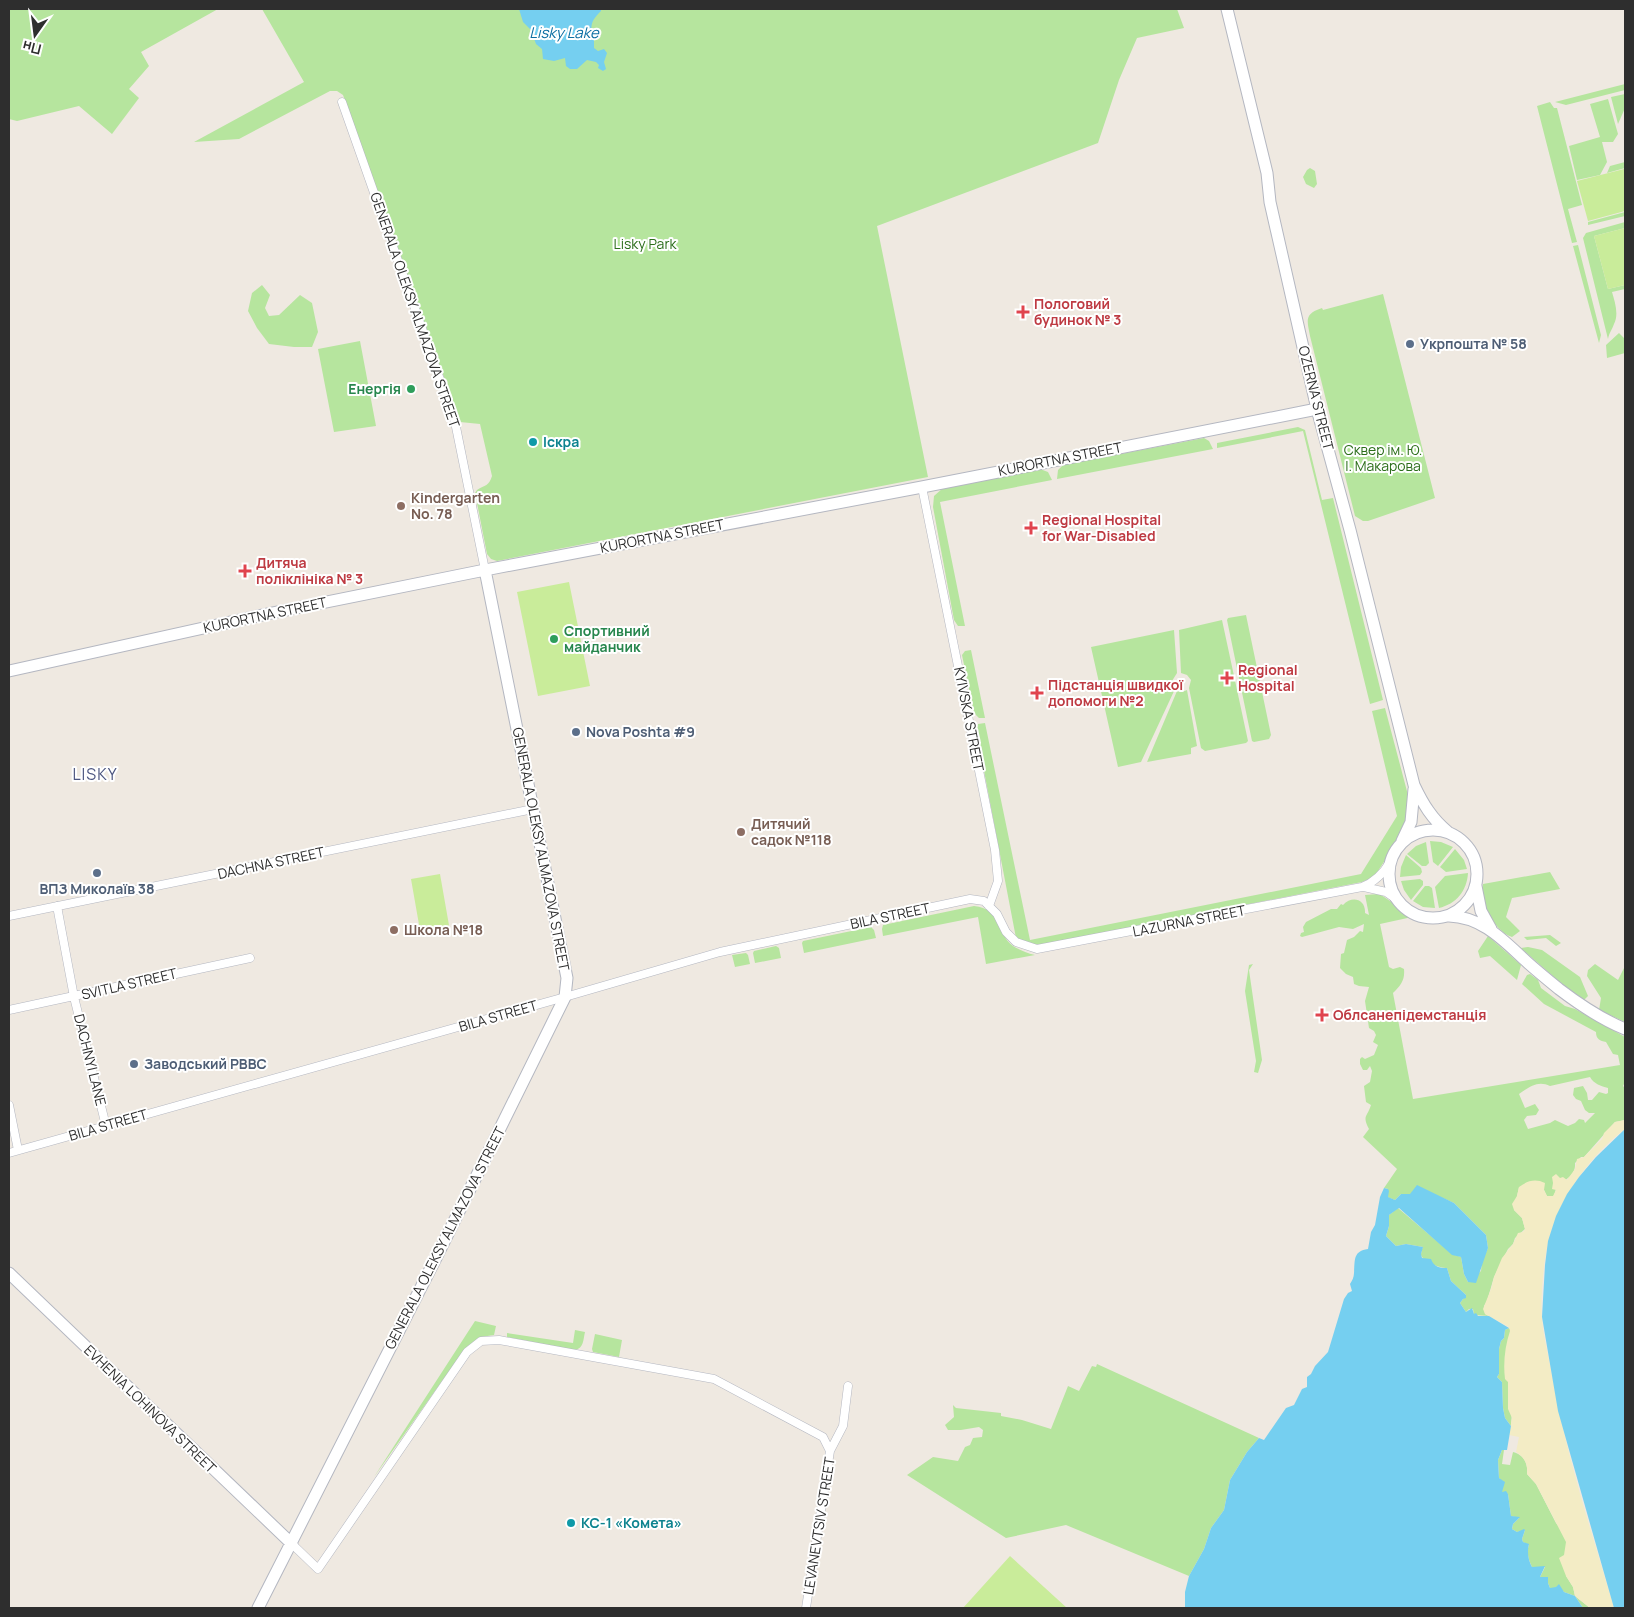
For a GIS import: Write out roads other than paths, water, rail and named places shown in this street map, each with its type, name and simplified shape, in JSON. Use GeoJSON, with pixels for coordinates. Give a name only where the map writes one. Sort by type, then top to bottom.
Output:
{"type":"FeatureCollection","features":[{"type":"Feature","properties":{"kind":"street","name":"OZERNA STREET"},"geometry":{"type":"LineString","coordinates":[[1227,9],[1267,173],[1270,202],[1317,409],[1350,530],[1414,785],[1431,816],[1448,832]]}},
{"type":"Feature","properties":{"kind":"street","name":"GENERALA OLEKSY ALMAZOVA STREET"},"geometry":{"type":"LineString","coordinates":[[258,1608],[292,1544],[565,998],[567,978],[455,422],[342,102]]}},
{"type":"Feature","properties":{"kind":"street","name":"KURORTNA STREET"},"geometry":{"type":"LineString","coordinates":[[9,671],[267,614],[485,570],[922,487],[1317,409]]}},
{"type":"Feature","properties":{"kind":"street","name":"KYIVSKA STREET"},"geometry":{"type":"LineString","coordinates":[[922,487],[995,850],[998,881],[989,906]]}},
{"type":"Feature","properties":{"kind":"street","name":"OZERNA STREET"},"geometry":{"type":"LineString","coordinates":[[1400,844],[1411,822],[1414,785]]}},
{"type":"Feature","properties":{"kind":"street","name":"DACHNA STREET"},"geometry":{"type":"LineString","coordinates":[[9,916],[533,809]]}},
{"type":"Feature","properties":{"kind":"street"},"geometry":{"type":"LineString","coordinates":[[1448,916],[1463,908],[1473,894],[1478,870],[1474,856],[1466,844],[1448,832],[1434,830],[1419,832],[1400,844],[1390,862],[1389,881],[1396,899],[1407,910],[1422,917],[1437,918],[1448,916],[1475,921],[1494,932],[1561,990],[1596,1015],[1625,1029]]}},
{"type":"Feature","properties":{"kind":"street","name":"LAZURNA STREET"},"geometry":{"type":"LineString","coordinates":[[989,906],[997,914],[1006,932],[1016,942],[1037,949],[1362,887],[1384,873],[1390,862]]}},
{"type":"Feature","properties":{"kind":"street"},"geometry":{"type":"LineString","coordinates":[[1476,886],[1481,910],[1494,932]]}},
{"type":"Feature","properties":{"kind":"street","name":"LAZURNA STREET"},"geometry":{"type":"LineString","coordinates":[[1362,887],[1380,890],[1396,899]]}},
{"type":"Feature","properties":{"kind":"street","name":"BILA STREET"},"geometry":{"type":"LineString","coordinates":[[9,1153],[565,998],[729,950],[970,899],[984,901],[989,906]]}},
{"type":"Feature","properties":{"kind":"street","name":"DACHNYI LANE"},"geometry":{"type":"LineString","coordinates":[[57,906],[74,997],[106,1126]]}},
{"type":"Feature","properties":{"kind":"street","name":"SVITLA STREET"},"geometry":{"type":"LineString","coordinates":[[9,1010],[250,958]]}},
{"type":"Feature","properties":{"kind":"street"},"geometry":{"type":"LineString","coordinates":[[9,1105],[18,1150]]}},
{"type":"Feature","properties":{"kind":"street","name":"EVHENIA LOHINOVA STREET"},"geometry":{"type":"LineString","coordinates":[[9,1274],[292,1544]]}},
{"type":"Feature","properties":{"kind":"street"},"geometry":{"type":"LineString","coordinates":[[292,1544],[318,1569],[467,1352],[481,1341],[499,1340],[714,1379],[823,1437],[830,1451]]}},
{"type":"Feature","properties":{"kind":"street","name":"LEVANEVTSIV STREET"},"geometry":{"type":"LineString","coordinates":[[806,1608],[830,1451],[843,1426],[848,1386]]}},
{"type":"Feature","properties":{"kind":"water","name":"Lisky Lake"},"geometry":{"type":"Polygon","coordinates":[[[519,9],[601,9],[593,22],[591,31],[592,35],[594,35],[594,48],[598,51],[604,49],[607,53],[604,62],[606,69],[603,71],[598,68],[599,65],[596,62],[587,60],[577,69],[570,69],[566,66],[565,58],[554,61],[543,59],[542,49],[536,44],[531,30],[523,22],[519,9]]]}},
{"type":"Feature","properties":{"kind":"water"},"geometry":{"type":"Polygon","coordinates":[[[1625,1129],[1625,1608],[1614,1608],[1558,1411],[1542,1317],[1548,1241],[1556,1216],[1567,1194],[1579,1177],[1596,1157],[1625,1129]]]}},
{"type":"Feature","properties":{"kind":"water"},"geometry":{"type":"Polygon","coordinates":[[[1417,1185],[1454,1203],[1486,1235],[1488,1248],[1476,1283],[1468,1282],[1464,1274],[1461,1257],[1452,1255],[1399,1208],[1389,1215],[1389,1226],[1386,1236],[1396,1246],[1406,1244],[1423,1247],[1422,1258],[1431,1259],[1437,1266],[1447,1268],[1451,1281],[1466,1295],[1466,1298],[1460,1303],[1466,1312],[1472,1308],[1474,1314],[1489,1316],[1509,1328],[1505,1330],[1499,1349],[1499,1374],[1497,1377],[1502,1382],[1505,1418],[1511,1426],[1507,1450],[1502,1450],[1498,1460],[1499,1478],[1505,1482],[1502,1492],[1506,1491],[1508,1494],[1511,1516],[1520,1517],[1513,1524],[1512,1529],[1517,1532],[1525,1530],[1522,1539],[1523,1542],[1529,1544],[1528,1555],[1532,1567],[1545,1566],[1540,1577],[1548,1577],[1550,1588],[1556,1587],[1559,1584],[1564,1592],[1575,1596],[1583,1608],[1185,1608],[1185,1592],[1189,1576],[1204,1549],[1211,1528],[1224,1510],[1230,1480],[1247,1452],[1259,1438],[1264,1440],[1286,1408],[1294,1405],[1302,1389],[1307,1387],[1307,1377],[1328,1352],[1344,1299],[1352,1291],[1350,1284],[1354,1276],[1357,1254],[1368,1249],[1380,1197],[1384,1188],[1389,1191],[1388,1197],[1395,1200],[1401,1194],[1410,1194],[1417,1185]]]}},
{"type":"Feature","properties":{"kind":"place","name":"Пологовий будинок № 3"},"geometry":{"type":"Point","coordinates":[1023,312]}},
{"type":"Feature","properties":{"kind":"place","name":"Укрпошта № 58"},"geometry":{"type":"Point","coordinates":[1410,344]}},
{"type":"Feature","properties":{"kind":"place","name":"Енергія"},"geometry":{"type":"Point","coordinates":[411,389]}},
{"type":"Feature","properties":{"kind":"place","name":"Іскра"},"geometry":{"type":"Point","coordinates":[533,442]}},
{"type":"Feature","properties":{"kind":"place","name":"Kindergarten No. 78"},"geometry":{"type":"Point","coordinates":[401,506]}},
{"type":"Feature","properties":{"kind":"place","name":"Regional Hospital for War-Disabled"},"geometry":{"type":"Point","coordinates":[1031,528]}},
{"type":"Feature","properties":{"kind":"place","name":"Дитяча поліклініка № 3"},"geometry":{"type":"Point","coordinates":[245,571]}},
{"type":"Feature","properties":{"kind":"place","name":"Спортивний майданчик"},"geometry":{"type":"Point","coordinates":[554,639]}},
{"type":"Feature","properties":{"kind":"place","name":"Regional Hospital"},"geometry":{"type":"Point","coordinates":[1227,678]}},
{"type":"Feature","properties":{"kind":"place","name":"Підстанція швидкої допомоги №2"},"geometry":{"type":"Point","coordinates":[1037,693]}},
{"type":"Feature","properties":{"kind":"place","name":"Nova Poshta #9"},"geometry":{"type":"Point","coordinates":[576,732]}},
{"type":"Feature","properties":{"kind":"place","name":"Дитячий садок №118"},"geometry":{"type":"Point","coordinates":[741,832]}},
{"type":"Feature","properties":{"kind":"place","name":"ВПЗ Миколаїв 38"},"geometry":{"type":"Point","coordinates":[97,873]}},
{"type":"Feature","properties":{"kind":"place","name":"Школа №18"},"geometry":{"type":"Point","coordinates":[394,930]}},
{"type":"Feature","properties":{"kind":"place","name":"Облсанепідемстанція"},"geometry":{"type":"Point","coordinates":[1322,1015]}},
{"type":"Feature","properties":{"kind":"place","name":"Заводський РВВС"},"geometry":{"type":"Point","coordinates":[134,1064]}},
{"type":"Feature","properties":{"kind":"place","name":"КС-1 «Комета»"},"geometry":{"type":"Point","coordinates":[571,1523]}},
{"type":"Feature","properties":{"kind":"district","name":"LISKY"},"geometry":{"type":"Point","coordinates":[95,774]}},
{"type":"Feature","properties":{"kind":"park label","name":"Lisky Park"},"geometry":{"type":"Point","coordinates":[645,244]}},
{"type":"Feature","properties":{"kind":"park label","name":"Сквер ім. Ю. І. Макарова"},"geometry":{"type":"Point","coordinates":[1383,458]}}]}
